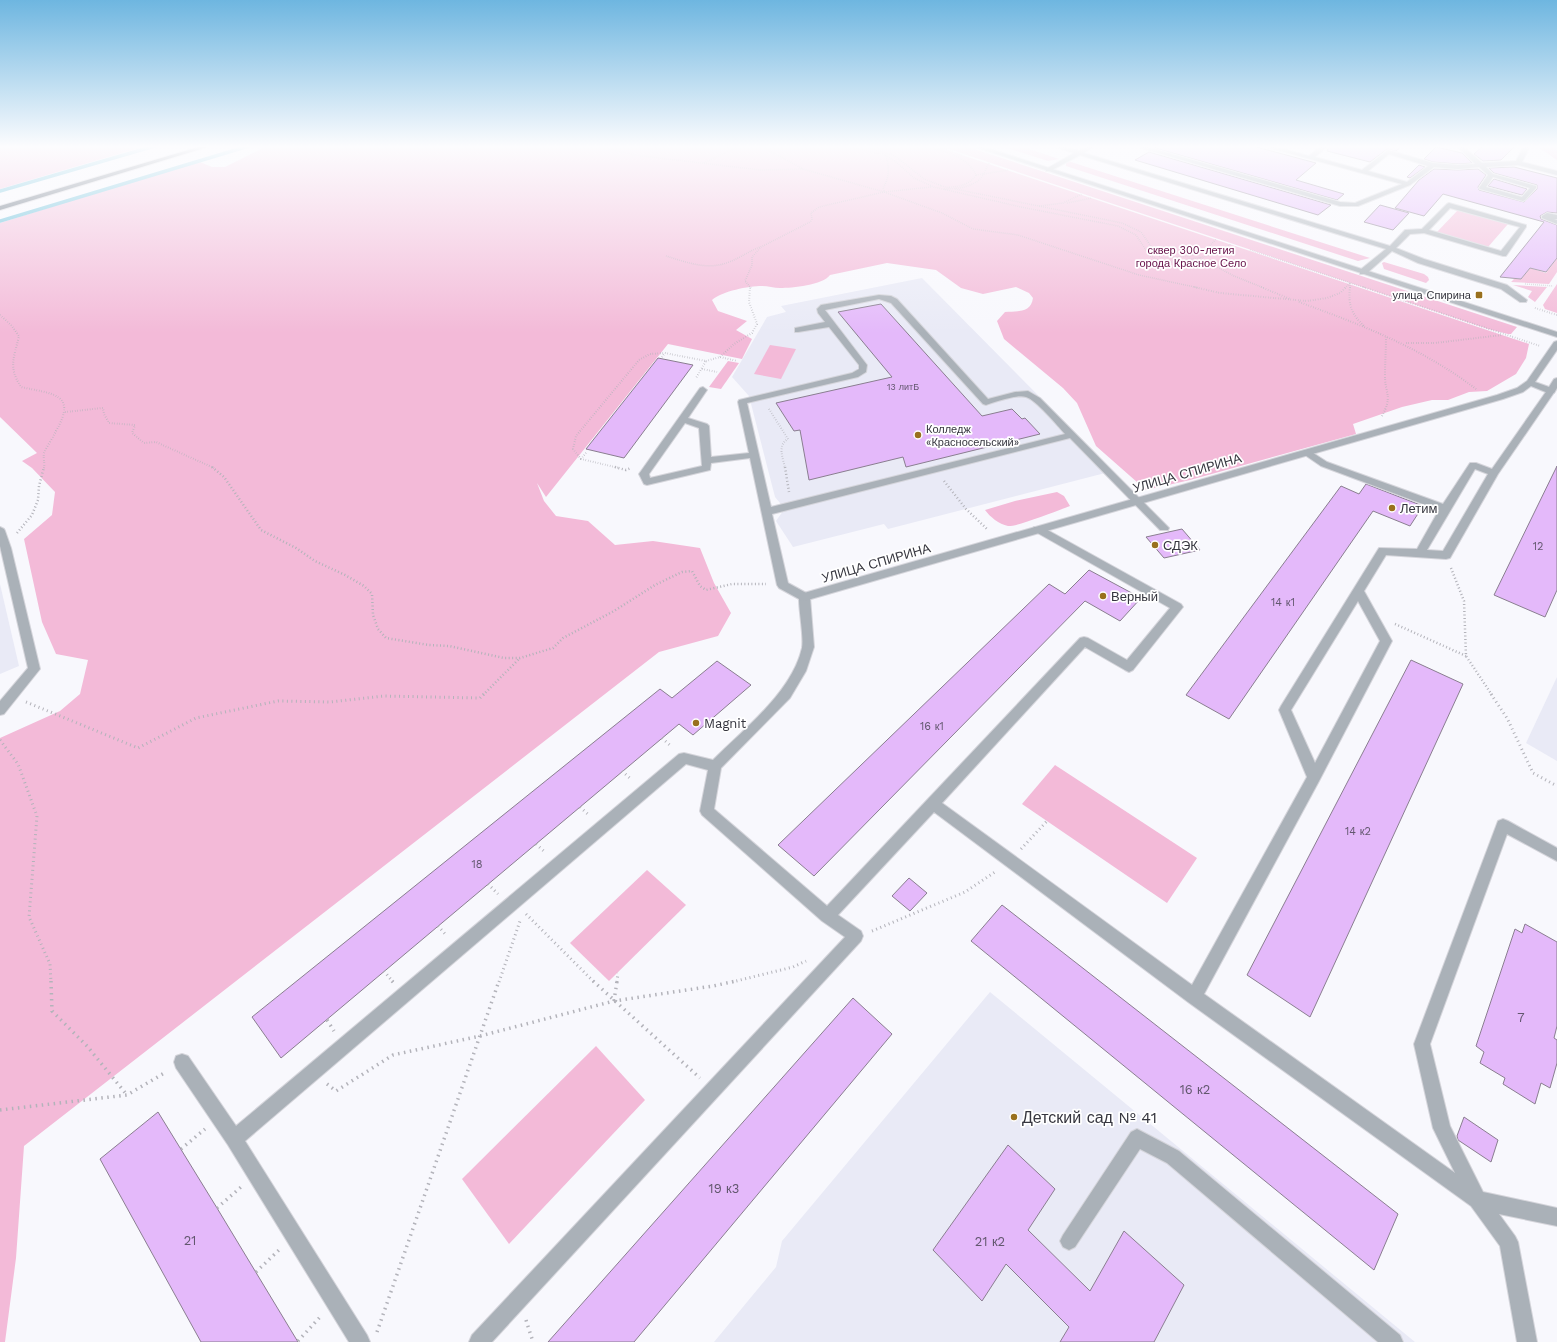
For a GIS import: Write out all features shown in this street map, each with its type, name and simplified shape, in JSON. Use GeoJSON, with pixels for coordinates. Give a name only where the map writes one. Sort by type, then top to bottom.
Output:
{"type":"FeatureCollection","features":[{"type":"Feature","properties":{"kind":"street"},"geometry":{"type":"LineString","coordinates":[[1173,208],[1365,270],[1557,335]]}},
{"type":"Feature","properties":{"kind":"street"},"geometry":{"type":"LineString","coordinates":[[1257,208],[1405,253],[1421,261],[1504,287],[1523,300]]}},
{"type":"Feature","properties":{"kind":"street"},"geometry":{"type":"LineString","coordinates":[[1424,231],[1446,208]]}},
{"type":"Feature","properties":{"kind":"street"},"geometry":{"type":"LineString","coordinates":[[1365,270],[1391,249],[1408,232],[1424,231],[1503,254],[1524,226],[1458,208]]}},
{"type":"Feature","properties":{"kind":"street"},"geometry":{"type":"LineString","coordinates":[[1557,217],[1547,215],[1544,217],[1557,222]]}},
{"type":"Feature","properties":{"kind":"street"},"geometry":{"type":"LineString","coordinates":[[1365,270],[1557,328]]}},
{"type":"Feature","properties":{"kind":"street"},"geometry":{"type":"LineString","coordinates":[[479,1342],[856,936],[827,916],[707,811],[715,766],[786,695],[800,671],[808,647],[804,597],[783,585],[742,402],[761,396],[855,375],[862,370],[863,365],[830,324],[822,313],[821,309],[824,307],[879,296],[888,298],[894,301],[986,402],[1015,395],[1028,394],[1037,400],[1164,528]]}},
{"type":"Feature","properties":{"kind":"street"},"geometry":{"type":"LineString","coordinates":[[798,330],[830,324]]}},
{"type":"Feature","properties":{"kind":"street","name":"УЛИЦА СПИРИНА"},"geometry":{"type":"LineString","coordinates":[[804,597],[1374,434],[1520,390],[1530,383],[1557,344]]}},
{"type":"Feature","properties":{"kind":"street"},"geometry":{"type":"LineString","coordinates":[[1314,777],[1284,710],[1383,551],[1446,555],[1494,473],[1554,386],[1530,383]]}},
{"type":"Feature","properties":{"kind":"street"},"geometry":{"type":"LineString","coordinates":[[682,419],[704,426],[707,468],[647,482],[644,474],[682,419],[703,390]]}},
{"type":"Feature","properties":{"kind":"street"},"geometry":{"type":"LineString","coordinates":[[766,512],[1072,435]]}},
{"type":"Feature","properties":{"kind":"street"},"geometry":{"type":"LineString","coordinates":[[1307,453],[1324,464],[1445,509]]}},
{"type":"Feature","properties":{"kind":"street"},"geometry":{"type":"LineString","coordinates":[[707,460],[753,455]]}},
{"type":"Feature","properties":{"kind":"street"},"geometry":{"type":"LineString","coordinates":[[1420,553],[1445,509],[1473,465],[1494,473]]}},
{"type":"Feature","properties":{"kind":"street"},"geometry":{"type":"LineString","coordinates":[[827,916],[1084,641],[1129,667],[1177,607],[1038,529]]}},
{"type":"Feature","properties":{"kind":"street"},"geometry":{"type":"LineString","coordinates":[[0,532],[6,548],[34,669],[0,710]]}},
{"type":"Feature","properties":{"kind":"street"},"geometry":{"type":"LineString","coordinates":[[1194,996],[1314,777],[1386,641],[1358,591]]}},
{"type":"Feature","properties":{"kind":"street"},"geometry":{"type":"LineString","coordinates":[[234,1138],[684,758],[715,766]]}},
{"type":"Feature","properties":{"kind":"street"},"geometry":{"type":"LineString","coordinates":[[933,804],[1194,996],[1477,1200],[1557,1217]]}},
{"type":"Feature","properties":{"kind":"street"},"geometry":{"type":"LineString","coordinates":[[1527,1342],[1509,1242],[1477,1200],[1442,1128],[1422,1044],[1503,825],[1557,855]]}},
{"type":"Feature","properties":{"kind":"street"},"geometry":{"type":"LineString","coordinates":[[182,1062],[234,1138],[360,1342]]}},
{"type":"Feature","properties":{"kind":"street"},"geometry":{"type":"LineString","coordinates":[[1069,1241],[1137,1138],[1172,1157],[1393,1342]]}},
{"type":"Feature","properties":{"kind":"path"},"geometry":{"type":"LineString","coordinates":[[666,256],[696,265],[710,267],[729,262],[743,253],[761,247],[810,222],[812,220],[811,213],[818,208]]}},
{"type":"Feature","properties":{"kind":"path"},"geometry":{"type":"LineString","coordinates":[[927,208],[942,213],[973,229],[1024,236],[1139,275],[1220,293],[1307,301],[1327,298],[1340,292],[1365,270]]}},
{"type":"Feature","properties":{"kind":"path"},"geometry":{"type":"LineString","coordinates":[[1027,208],[1118,226],[1136,235],[1150,256],[1160,260],[1172,262],[1205,257],[1231,244]]}},
{"type":"Feature","properties":{"kind":"path"},"geometry":{"type":"LineString","coordinates":[[1044,208],[1122,223],[1143,234],[1157,255],[1162,258],[1200,254],[1209,248],[1216,239]]}},
{"type":"Feature","properties":{"kind":"path"},"geometry":{"type":"LineString","coordinates":[[1136,235],[1143,234]]}},
{"type":"Feature","properties":{"kind":"path"},"geometry":{"type":"LineString","coordinates":[[720,357],[734,344],[752,333],[757,324],[752,312],[748,295],[751,289],[745,281],[752,265],[752,257],[761,247]]}},
{"type":"Feature","properties":{"kind":"path"},"geometry":{"type":"LineString","coordinates":[[1200,254],[1205,257]]}},
{"type":"Feature","properties":{"kind":"path"},"geometry":{"type":"LineString","coordinates":[[1200,258],[1213,267],[1234,276],[1403,343],[1440,364],[1475,388],[1489,400]]}},
{"type":"Feature","properties":{"kind":"path"},"geometry":{"type":"LineString","coordinates":[[1350,283],[1350,311],[1355,319],[1365,328]]}},
{"type":"Feature","properties":{"kind":"path"},"geometry":{"type":"LineString","coordinates":[[0,315],[11,325],[19,336],[17,350],[11,362],[14,378],[20,387],[52,394],[61,399],[65,406],[62,423],[44,454],[45,465],[39,486],[38,500],[32,515],[6,548]]}},
{"type":"Feature","properties":{"kind":"path"},"geometry":{"type":"LineString","coordinates":[[1403,343],[1435,343],[1504,335]]}},
{"type":"Feature","properties":{"kind":"path"},"geometry":{"type":"LineString","coordinates":[[1374,434],[1386,409],[1389,394],[1385,378],[1386,337]]}},
{"type":"Feature","properties":{"kind":"path"},"geometry":{"type":"LineString","coordinates":[[636,465],[626,470],[581,459],[573,449],[576,436],[639,360],[650,354],[665,353],[706,360],[720,357],[737,361]]}},
{"type":"Feature","properties":{"kind":"path"},"geometry":{"type":"LineString","coordinates":[[662,357],[665,353]]}},
{"type":"Feature","properties":{"kind":"path"},"geometry":{"type":"LineString","coordinates":[[693,381],[702,369],[706,360]]}},
{"type":"Feature","properties":{"kind":"path"},"geometry":{"type":"LineString","coordinates":[[702,369],[717,372]]}},
{"type":"Feature","properties":{"kind":"path"},"geometry":{"type":"LineString","coordinates":[[761,396],[788,439],[783,442],[781,446],[787,486],[796,504]]}},
{"type":"Feature","properties":{"kind":"path"},"geometry":{"type":"LineString","coordinates":[[65,412],[103,408],[104,414],[109,423],[135,425],[132,433],[144,443],[156,442],[216,470],[224,476],[229,486],[261,530],[296,548],[315,561],[364,586],[372,594],[373,615],[378,629],[386,638],[429,645],[449,646],[504,658],[520,658],[553,648],[562,638],[614,611],[655,585],[682,572],[692,571],[700,586],[706,590],[732,584],[783,585]]}},
{"type":"Feature","properties":{"kind":"path"},"geometry":{"type":"LineString","coordinates":[[581,459],[586,453]]}},
{"type":"Feature","properties":{"kind":"path"},"geometry":{"type":"LineString","coordinates":[[935,470],[966,509],[1000,540]]}},
{"type":"Feature","properties":{"kind":"path"},"geometry":{"type":"LineString","coordinates":[[1446,555],[1464,601],[1466,656],[1507,718],[1533,773],[1557,786]]}},
{"type":"Feature","properties":{"kind":"path"},"geometry":{"type":"LineString","coordinates":[[1370,613],[1466,656]]}},
{"type":"Feature","properties":{"kind":"path"},"geometry":{"type":"LineString","coordinates":[[12,696],[138,748],[196,718],[278,701],[330,702],[384,696],[480,698],[520,658]]}},
{"type":"Feature","properties":{"kind":"path"},"geometry":{"type":"LineString","coordinates":[[0,740],[18,764],[37,816],[29,917],[50,964],[52,1011],[87,1046],[126,1095]]}},
{"type":"Feature","properties":{"kind":"path"},"geometry":{"type":"LineString","coordinates":[[1018,852],[1047,821]]}},
{"type":"Feature","properties":{"kind":"path"},"geometry":{"type":"LineString","coordinates":[[868,933],[965,892],[1000,868]]}},
{"type":"Feature","properties":{"kind":"path"},"geometry":{"type":"LineString","coordinates":[[377,1334],[524,911],[614,1001],[714,1090]]}},
{"type":"Feature","properties":{"kind":"path"},"geometry":{"type":"LineString","coordinates":[[313,1072],[336,1091],[392,1055],[480,1036],[614,1001],[713,986],[793,967],[812,958]]}},
{"type":"Feature","properties":{"kind":"path"},"geometry":{"type":"LineString","coordinates":[[614,1001],[618,972]]}},
{"type":"Feature","properties":{"kind":"path"},"geometry":{"type":"LineString","coordinates":[[0,1110],[126,1095],[182,1062]]}},
{"type":"Feature","properties":{"kind":"path"},"geometry":{"type":"LineString","coordinates":[[181,1149],[220,1117]]}},
{"type":"Feature","properties":{"kind":"path"},"geometry":{"type":"LineString","coordinates":[[217,1208],[256,1174]]}},
{"type":"Feature","properties":{"kind":"path"},"geometry":{"type":"LineString","coordinates":[[256,1272],[294,1235]]}},
{"type":"Feature","properties":{"kind":"path"},"geometry":{"type":"LineString","coordinates":[[298,1340],[335,1302]]}},
{"type":"Feature","properties":{"kind":"shaded area","name":"Колледж «Красносельский»"},"geometry":{"type":"Polygon","coordinates":[[[922,278],[1113,471],[888,529],[884,524],[793,547],[776,521],[783,511],[780,503],[775,497],[749,396],[732,377],[767,317],[786,312],[781,306],[922,278]]]}},
{"type":"Feature","properties":{"kind":"shaded area"},"geometry":{"type":"Polygon","coordinates":[[[0,584],[19,666],[0,674],[0,584]]]}},
{"type":"Feature","properties":{"kind":"shaded area"},"geometry":{"type":"Polygon","coordinates":[[[1557,677],[1557,761],[1526,743],[1557,677]]]}},
{"type":"Feature","properties":{"kind":"shaded area","name":"Детский сад № 41"},"geometry":{"type":"Polygon","coordinates":[[[990,992],[1415,1342],[714,1342],[776,1267],[782,1241],[990,992]]]}},
{"type":"Feature","properties":{"kind":"green space","name":"сквер 300-летия города Красное Село"},"geometry":{"type":"Polygon","coordinates":[[[49,208],[1120,208],[1529,344],[1526,358],[1516,374],[1487,391],[1469,392],[1448,400],[1432,400],[1402,407],[1353,424],[1356,434],[1190,480],[1146,490],[1096,446],[1077,403],[1063,388],[1004,339],[997,321],[1005,312],[1027,309],[1032,303],[1033,298],[1029,293],[1016,287],[983,294],[961,288],[936,270],[887,263],[830,275],[814,284],[785,288],[762,286],[750,287],[722,294],[712,300],[718,311],[747,321],[736,330],[752,339],[742,359],[668,344],[546,497],[537,483],[544,501],[556,516],[588,521],[615,545],[653,541],[700,548],[714,583],[731,613],[718,636],[659,652],[24,1146],[16,1258],[5,1342],[0,1342],[0,738],[60,711],[80,694],[88,660],[56,654],[42,622],[24,539],[52,515],[55,492],[32,468],[22,461],[37,453],[0,417],[0,223],[49,208]]]}},
{"type":"Feature","properties":{"kind":"green space"},"geometry":{"type":"Polygon","coordinates":[[[1125,208],[1153,208],[1517,327],[1511,334],[1488,329],[1125,208]]]}},
{"type":"Feature","properties":{"kind":"green space"},"geometry":{"type":"Polygon","coordinates":[[[1194,208],[1213,208],[1370,258],[1358,261],[1194,208]]]}},
{"type":"Feature","properties":{"kind":"green space"},"geometry":{"type":"Polygon","coordinates":[[[1458,210],[1508,224],[1488,247],[1437,232],[1458,210]]]}},
{"type":"Feature","properties":{"kind":"green space"},"geometry":{"type":"Polygon","coordinates":[[[1557,258],[1557,272],[1549,284],[1511,282],[1514,279],[1521,279],[1530,268],[1546,273],[1557,258]]]}},
{"type":"Feature","properties":{"kind":"green space"},"geometry":{"type":"Polygon","coordinates":[[[1384,262],[1424,274],[1429,280],[1426,283],[1384,269],[1382,263],[1384,262]]]}},
{"type":"Feature","properties":{"kind":"green space"},"geometry":{"type":"Polygon","coordinates":[[[1557,284],[1557,313],[1545,309],[1543,305],[1557,284]]]}},
{"type":"Feature","properties":{"kind":"green space"},"geometry":{"type":"Polygon","coordinates":[[[1513,285],[1547,287],[1535,302],[1528,297],[1532,291],[1513,285]]]}},
{"type":"Feature","properties":{"kind":"green space"},"geometry":{"type":"Polygon","coordinates":[[[770,345],[796,349],[781,379],[754,374],[770,345]]]}},
{"type":"Feature","properties":{"kind":"green space"},"geometry":{"type":"Polygon","coordinates":[[[728,361],[739,363],[721,389],[709,387],[728,361]]]}},
{"type":"Feature","properties":{"kind":"green space"},"geometry":{"type":"Polygon","coordinates":[[[1057,492],[1064,496],[1070,506],[1013,526],[1001,524],[985,510],[1015,501],[1057,492]]]}},
{"type":"Feature","properties":{"kind":"green space"},"geometry":{"type":"Polygon","coordinates":[[[1055,765],[1197,858],[1167,903],[1022,804],[1055,765]]]}},
{"type":"Feature","properties":{"kind":"green space"},"geometry":{"type":"Polygon","coordinates":[[[647,870],[686,905],[609,981],[570,943],[647,870]]]}},
{"type":"Feature","properties":{"kind":"green space"},"geometry":{"type":"Polygon","coordinates":[[[596,1046],[645,1100],[509,1244],[462,1179],[596,1046]]]}},
{"type":"Feature","properties":{"kind":"building"},"geometry":{"type":"Polygon","coordinates":[[[1293,208],[1328,208],[1318,215],[1293,208]]]}},
{"type":"Feature","properties":{"kind":"building"},"geometry":{"type":"Polygon","coordinates":[[[1378,208],[1390,208],[1409,213],[1393,230],[1364,222],[1378,208]]]}},
{"type":"Feature","properties":{"kind":"building"},"geometry":{"type":"Polygon","coordinates":[[[1395,208],[1431,208],[1424,216],[1395,208]]]}},
{"type":"Feature","properties":{"kind":"building"},"geometry":{"type":"Polygon","coordinates":[[[1492,208],[1557,208],[1557,213],[1547,212],[1540,216],[1541,219],[1557,225],[1557,258],[1546,272],[1530,268],[1521,279],[1500,277],[1544,222],[1492,208]]]}},
{"type":"Feature","properties":{"kind":"building"},"geometry":{"type":"Polygon","coordinates":[[[881,304],[982,416],[1012,409],[1022,419],[1025,418],[1040,434],[906,467],[903,457],[809,480],[800,430],[794,431],[776,403],[892,377],[838,312],[881,304]]]}},
{"type":"Feature","properties":{"kind":"building"},"geometry":{"type":"Polygon","coordinates":[[[658,358],[693,365],[624,458],[586,449],[658,358]]]}},
{"type":"Feature","properties":{"kind":"building"},"geometry":{"type":"Polygon","coordinates":[[[1557,466],[1557,590],[1545,617],[1494,595],[1557,466]]]}},
{"type":"Feature","properties":{"kind":"building"},"geometry":{"type":"Polygon","coordinates":[[[1366,484],[1423,506],[1410,526],[1373,511],[1229,719],[1186,695],[1341,486],[1359,494],[1366,484]]]}},
{"type":"Feature","properties":{"kind":"building"},"geometry":{"type":"Polygon","coordinates":[[[1182,529],[1200,550],[1164,558],[1146,537],[1182,529]]]}},
{"type":"Feature","properties":{"kind":"building"},"geometry":{"type":"Polygon","coordinates":[[[1089,570],[1141,598],[1120,621],[1085,601],[814,876],[778,845],[1049,584],[1065,594],[1089,570]]]}},
{"type":"Feature","properties":{"kind":"building"},"geometry":{"type":"Polygon","coordinates":[[[1411,660],[1463,684],[1310,1017],[1247,975],[1411,660]]]}},
{"type":"Feature","properties":{"kind":"building"},"geometry":{"type":"Polygon","coordinates":[[[717,661],[751,685],[693,735],[679,724],[281,1058],[252,1017],[660,689],[672,698],[717,661]]]}},
{"type":"Feature","properties":{"kind":"building"},"geometry":{"type":"Polygon","coordinates":[[[909,878],[927,893],[910,911],[892,896],[909,878]]]}},
{"type":"Feature","properties":{"kind":"building"},"geometry":{"type":"Polygon","coordinates":[[[1002,905],[1398,1214],[1374,1270],[971,941],[1002,905]]]}},
{"type":"Feature","properties":{"kind":"building"},"geometry":{"type":"Polygon","coordinates":[[[1525,924],[1557,942],[1557,1026],[1554,1038],[1557,1040],[1557,1063],[1550,1088],[1541,1083],[1535,1104],[1503,1084],[1505,1078],[1480,1063],[1484,1052],[1476,1046],[1515,929],[1522,933],[1525,924]]]}},
{"type":"Feature","properties":{"kind":"building"},"geometry":{"type":"Polygon","coordinates":[[[853,998],[892,1034],[634,1342],[548,1342],[853,998]]]}},
{"type":"Feature","properties":{"kind":"building"},"geometry":{"type":"Polygon","coordinates":[[[158,1112],[298,1342],[201,1342],[100,1159],[158,1112]]]}},
{"type":"Feature","properties":{"kind":"building"},"geometry":{"type":"Polygon","coordinates":[[[1464,1117],[1498,1140],[1491,1162],[1458,1140],[1457,1136],[1464,1117]]]}},
{"type":"Feature","properties":{"kind":"building"},"geometry":{"type":"Polygon","coordinates":[[[1008,1145],[1055,1189],[1028,1230],[1090,1291],[1124,1231],[1184,1285],[1154,1342],[1060,1342],[1069,1327],[1006,1264],[982,1301],[933,1250],[1008,1145]]]}},
{"type":"Feature","properties":{"kind":"waterway"},"geometry":{"type":"LineString","coordinates":[[0,221],[44,208]]}},
{"type":"Feature","properties":{"kind":"place","name":"улица Спирина"},"geometry":{"type":"Point","coordinates":[1479,295]}},
{"type":"Feature","properties":{"kind":"place","name":"Колледж «Красносельский»"},"geometry":{"type":"Point","coordinates":[918,435]}},
{"type":"Feature","properties":{"kind":"place","name":"Летим"},"geometry":{"type":"Point","coordinates":[1392,508]}},
{"type":"Feature","properties":{"kind":"place","name":"СДЭК"},"geometry":{"type":"Point","coordinates":[1155,545]}},
{"type":"Feature","properties":{"kind":"place","name":"Верный"},"geometry":{"type":"Point","coordinates":[1103,596]}},
{"type":"Feature","properties":{"kind":"place","name":"Magnit"},"geometry":{"type":"Point","coordinates":[696,723]}},
{"type":"Feature","properties":{"kind":"place","name":"Детский сад № 41"},"geometry":{"type":"Point","coordinates":[1014,1117]}}]}
